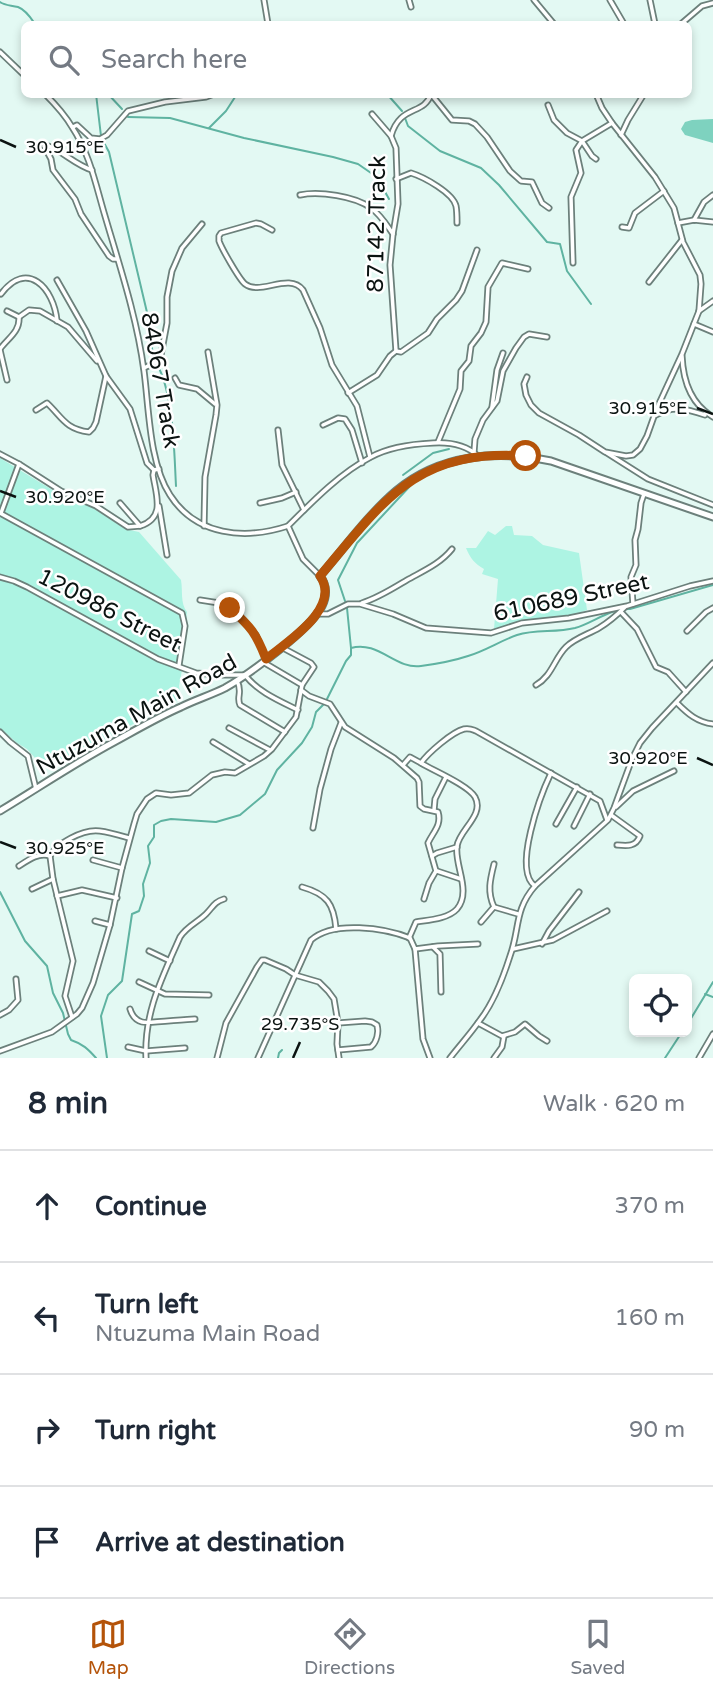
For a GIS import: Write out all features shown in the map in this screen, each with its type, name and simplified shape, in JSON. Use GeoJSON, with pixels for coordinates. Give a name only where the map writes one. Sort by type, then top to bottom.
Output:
{"type":"FeatureCollection","features":[{"type":"Feature","properties":{"kind":"main road"},"geometry":{"type":"LineString","coordinates":[[317,614],[326,592],[320,576],[396,491],[443,464],[476,454],[526,456],[551,461],[713,517]]}},
{"type":"Feature","properties":{"kind":"main road","name":"Ntuzuma Main Road"},"geometry":{"type":"LineString","coordinates":[[0,811],[115,741],[237,681],[281,647],[317,614]]}},
{"type":"Feature","properties":{"kind":"street"},"geometry":{"type":"LineString","coordinates":[[264,0],[268,21]]}},
{"type":"Feature","properties":{"kind":"street"},"geometry":{"type":"LineString","coordinates":[[409,0],[411,7]]}},
{"type":"Feature","properties":{"kind":"street"},"geometry":{"type":"LineString","coordinates":[[534,0],[552,21]]}},
{"type":"Feature","properties":{"kind":"street"},"geometry":{"type":"LineString","coordinates":[[610,0],[622,21]]}},
{"type":"Feature","properties":{"kind":"street"},"geometry":{"type":"LineString","coordinates":[[650,0],[654,21]]}},
{"type":"Feature","properties":{"kind":"street"},"geometry":{"type":"LineString","coordinates":[[684,21],[702,6],[713,3]]}},
{"type":"Feature","properties":{"kind":"street"},"geometry":{"type":"LineString","coordinates":[[0,52],[21,72]]}},
{"type":"Feature","properties":{"kind":"street","name":"84067 Track"},"geometry":{"type":"LineString","coordinates":[[48,98],[73,127],[92,170],[135,321],[157,469],[164,484],[187,514],[204,526],[240,534],[288,526]]}},
{"type":"Feature","properties":{"kind":"street"},"geometry":{"type":"LineString","coordinates":[[73,127],[77,125],[92,139],[100,139],[107,135],[128,111],[164,102],[198,98]]}},
{"type":"Feature","properties":{"kind":"street","name":"87142 Track"},"geometry":{"type":"LineString","coordinates":[[396,351],[390,265],[398,204],[396,148],[391,136],[399,119],[426,104],[429,98]]}},
{"type":"Feature","properties":{"kind":"street"},"geometry":{"type":"LineString","coordinates":[[434,98],[452,120],[475,124],[487,136],[510,171],[521,181],[532,182],[542,203],[550,208]]}},
{"type":"Feature","properties":{"kind":"street"},"geometry":{"type":"LineString","coordinates":[[598,98],[612,123],[639,155],[674,208],[682,240],[700,275],[701,294],[695,324],[640,449],[633,455],[626,456],[605,452]]}},
{"type":"Feature","properties":{"kind":"street"},"geometry":{"type":"LineString","coordinates":[[621,135],[642,98]]}},
{"type":"Feature","properties":{"kind":"street"},"geometry":{"type":"LineString","coordinates":[[548,105],[554,120],[582,141],[596,159]]}},
{"type":"Feature","properties":{"kind":"street"},"geometry":{"type":"LineString","coordinates":[[372,114],[391,136]]}},
{"type":"Feature","properties":{"kind":"street"},"geometry":{"type":"LineString","coordinates":[[573,263],[571,197],[580,174],[576,154],[578,146],[612,123]]}},
{"type":"Feature","properties":{"kind":"street"},"geometry":{"type":"LineString","coordinates":[[92,170],[68,159],[58,150],[44,146],[53,170],[75,199],[81,214],[108,256],[117,259]]}},
{"type":"Feature","properties":{"kind":"street"},"geometry":{"type":"LineString","coordinates":[[396,179],[411,173],[445,192],[456,203],[457,223]]}},
{"type":"Feature","properties":{"kind":"street"},"geometry":{"type":"LineString","coordinates":[[622,227],[629,228],[635,214],[664,191]]}},
{"type":"Feature","properties":{"kind":"street"},"geometry":{"type":"LineString","coordinates":[[300,195],[313,193],[362,202],[383,219],[393,234]]}},
{"type":"Feature","properties":{"kind":"street"},"geometry":{"type":"LineString","coordinates":[[694,220],[704,202],[713,195]]}},
{"type":"Feature","properties":{"kind":"street"},"geometry":{"type":"LineString","coordinates":[[678,223],[694,220],[713,222]]}},
{"type":"Feature","properties":{"kind":"street"},"geometry":{"type":"LineString","coordinates":[[272,230],[259,223],[250,224],[222,233],[219,241],[238,275],[247,285],[254,287],[291,283],[299,285],[303,290],[320,328],[332,365],[358,406],[370,457]]}},
{"type":"Feature","properties":{"kind":"street"},"geometry":{"type":"LineString","coordinates":[[144,368],[156,362],[161,355],[172,271],[182,248],[202,224]]}},
{"type":"Feature","properties":{"kind":"street"},"geometry":{"type":"LineString","coordinates":[[649,282],[682,240]]}},
{"type":"Feature","properties":{"kind":"street"},"geometry":{"type":"LineString","coordinates":[[348,393],[377,376],[396,351],[401,352],[428,333],[462,291],[477,250]]}},
{"type":"Feature","properties":{"kind":"street"},"geometry":{"type":"LineString","coordinates":[[438,442],[459,391],[461,371],[469,361],[471,346],[486,322],[489,285],[502,263],[528,269]]}},
{"type":"Feature","properties":{"kind":"street"},"geometry":{"type":"LineString","coordinates":[[1,294],[14,280],[37,280],[45,287],[53,301],[57,321]]}},
{"type":"Feature","properties":{"kind":"street"},"geometry":{"type":"LineString","coordinates":[[57,280],[86,331],[106,376],[128,405],[149,468],[157,469],[153,475],[167,555]]}},
{"type":"Feature","properties":{"kind":"street"},"geometry":{"type":"LineString","coordinates":[[699,311],[713,301]]}},
{"type":"Feature","properties":{"kind":"street"},"geometry":{"type":"LineString","coordinates":[[19,317],[35,310],[68,327],[101,366]]}},
{"type":"Feature","properties":{"kind":"street"},"geometry":{"type":"LineString","coordinates":[[7,312],[19,317]]}},
{"type":"Feature","properties":{"kind":"street"},"geometry":{"type":"LineString","coordinates":[[7,380],[0,349],[17,330],[19,317]]}},
{"type":"Feature","properties":{"kind":"street"},"geometry":{"type":"LineString","coordinates":[[695,324],[713,332]]}},
{"type":"Feature","properties":{"kind":"street"},"geometry":{"type":"LineString","coordinates":[[320,576],[303,559],[288,526],[333,484],[370,457],[387,450],[438,442],[457,444],[476,454],[476,436],[497,401],[503,371],[522,340],[530,334],[547,337]]}},
{"type":"Feature","properties":{"kind":"street"},"geometry":{"type":"LineString","coordinates":[[204,526],[205,477],[217,405],[208,352]]}},
{"type":"Feature","properties":{"kind":"street"},"geometry":{"type":"LineString","coordinates":[[492,409],[496,370],[503,353]]}},
{"type":"Feature","properties":{"kind":"street"},"geometry":{"type":"LineString","coordinates":[[682,354],[682,367],[691,393],[701,408],[712,417]]}},
{"type":"Feature","properties":{"kind":"street"},"geometry":{"type":"LineString","coordinates":[[36,410],[47,403],[64,423],[89,432],[96,422],[106,376]]}},
{"type":"Feature","properties":{"kind":"street"},"geometry":{"type":"LineString","coordinates":[[527,377],[524,384],[526,395],[538,414],[579,435],[648,479],[713,505]]}},
{"type":"Feature","properties":{"kind":"street"},"geometry":{"type":"LineString","coordinates":[[176,378],[179,384],[199,390],[217,405]]}},
{"type":"Feature","properties":{"kind":"street"},"geometry":{"type":"LineString","coordinates":[[654,416],[668,409],[680,408],[712,417]]}},
{"type":"Feature","properties":{"kind":"street"},"geometry":{"type":"LineString","coordinates":[[323,425],[338,418],[345,419],[352,430],[362,463]]}},
{"type":"Feature","properties":{"kind":"street"},"geometry":{"type":"LineString","coordinates":[[278,430],[282,466],[304,510]]}},
{"type":"Feature","properties":{"kind":"street"},"geometry":{"type":"LineString","coordinates":[[0,454],[61,491],[96,506],[128,527],[140,526],[152,520],[159,504]]}},
{"type":"Feature","properties":{"kind":"street"},"geometry":{"type":"LineString","coordinates":[[19,464],[1,513],[182,613],[184,626],[179,666]]}},
{"type":"Feature","properties":{"kind":"street"},"geometry":{"type":"LineString","coordinates":[[260,503],[296,492]]}},
{"type":"Feature","properties":{"kind":"street"},"geometry":{"type":"LineString","coordinates":[[633,604],[631,577],[636,567],[635,540],[644,494]]}},
{"type":"Feature","properties":{"kind":"street"},"geometry":{"type":"LineString","coordinates":[[120,503],[140,526]]}},
{"type":"Feature","properties":{"kind":"street"},"geometry":{"type":"LineString","coordinates":[[317,614],[328,614],[348,604],[360,604],[379,596],[433,566],[452,549]]}},
{"type":"Feature","properties":{"kind":"street","name":"120986 Street"},"geometry":{"type":"LineString","coordinates":[[0,577],[27,587],[158,659],[202,674],[245,675]]}},
{"type":"Feature","properties":{"kind":"street","name":"610689 Street"},"geometry":{"type":"LineString","coordinates":[[360,604],[426,628],[491,634],[522,623],[569,618],[627,606],[713,581]]}},
{"type":"Feature","properties":{"kind":"street"},"geometry":{"type":"LineString","coordinates":[[200,600],[230,608],[256,635],[264,661],[301,687],[309,696],[330,704],[341,723],[404,765],[419,782],[420,806],[434,810],[439,818],[436,831],[428,843],[436,871],[424,899]]}},
{"type":"Feature","properties":{"kind":"street"},"geometry":{"type":"LineString","coordinates":[[536,685],[545,679],[569,644],[602,626],[627,606]]}},
{"type":"Feature","properties":{"kind":"street"},"geometry":{"type":"LineString","coordinates":[[687,631],[713,608]]}},
{"type":"Feature","properties":{"kind":"street"},"geometry":{"type":"LineString","coordinates":[[621,612],[637,629],[656,667],[668,672],[686,692]]}},
{"type":"Feature","properties":{"kind":"street"},"geometry":{"type":"LineString","coordinates":[[0,1051],[52,1032],[82,1008],[89,995],[110,925],[129,838],[137,814],[151,796],[156,793],[189,793],[212,775],[235,773],[270,750],[296,717],[301,687],[314,669],[313,665],[281,647]]}},
{"type":"Feature","properties":{"kind":"street"},"geometry":{"type":"LineString","coordinates":[[450,1058],[488,1007],[513,949],[519,914],[528,895],[608,820],[640,743],[713,663]]}},
{"type":"Feature","properties":{"kind":"street"},"geometry":{"type":"LineString","coordinates":[[245,675],[252,684],[298,710]]}},
{"type":"Feature","properties":{"kind":"street"},"geometry":{"type":"LineString","coordinates":[[237,681],[240,688],[240,705],[285,732]]}},
{"type":"Feature","properties":{"kind":"street"},"geometry":{"type":"LineString","coordinates":[[676,702],[692,717],[713,724]]}},
{"type":"Feature","properties":{"kind":"street"},"geometry":{"type":"LineString","coordinates":[[313,828],[320,789],[341,723]]}},
{"type":"Feature","properties":{"kind":"street"},"geometry":{"type":"LineString","coordinates":[[229,728],[270,750]]}},
{"type":"Feature","properties":{"kind":"street"},"geometry":{"type":"LineString","coordinates":[[421,763],[431,750],[457,732],[470,729],[590,794],[602,803],[608,820]]}},
{"type":"Feature","properties":{"kind":"street"},"geometry":{"type":"LineString","coordinates":[[0,732],[28,756],[36,789]]}},
{"type":"Feature","properties":{"kind":"street"},"geometry":{"type":"LineString","coordinates":[[212,742],[249,764]]}},
{"type":"Feature","properties":{"kind":"street"},"geometry":{"type":"LineString","coordinates":[[404,765],[410,757],[464,786],[476,801],[473,818],[457,848],[462,893],[456,909],[451,914],[416,922],[409,937]]}},
{"type":"Feature","properties":{"kind":"street"},"geometry":{"type":"LineString","coordinates":[[614,808],[633,791],[674,771]]}},
{"type":"Feature","properties":{"kind":"street"},"geometry":{"type":"LineString","coordinates":[[535,886],[528,880],[526,851],[541,793],[551,773]]}},
{"type":"Feature","properties":{"kind":"street"},"geometry":{"type":"LineString","coordinates":[[434,810],[435,799],[446,777]]}},
{"type":"Feature","properties":{"kind":"street"},"geometry":{"type":"LineString","coordinates":[[556,824],[577,787]]}},
{"type":"Feature","properties":{"kind":"street"},"geometry":{"type":"LineString","coordinates":[[573,826],[590,794]]}},
{"type":"Feature","properties":{"kind":"street"},"geometry":{"type":"LineString","coordinates":[[611,815],[640,836],[638,841],[630,846],[617,845]]}},
{"type":"Feature","properties":{"kind":"street"},"geometry":{"type":"LineString","coordinates":[[72,1017],[65,996],[73,961],[50,856],[65,841],[86,830],[129,838]]}},
{"type":"Feature","properties":{"kind":"street"},"geometry":{"type":"LineString","coordinates":[[432,856],[457,848]]}},
{"type":"Feature","properties":{"kind":"street"},"geometry":{"type":"LineString","coordinates":[[19,866],[38,855],[50,856]]}},
{"type":"Feature","properties":{"kind":"street"},"geometry":{"type":"LineString","coordinates":[[93,860],[122,868]]}},
{"type":"Feature","properties":{"kind":"street"},"geometry":{"type":"LineString","coordinates":[[494,864],[489,888],[494,907]]}},
{"type":"Feature","properties":{"kind":"street"},"geometry":{"type":"LineString","coordinates":[[436,871],[461,879]]}},
{"type":"Feature","properties":{"kind":"street"},"geometry":{"type":"LineString","coordinates":[[32,889],[53,879]]}},
{"type":"Feature","properties":{"kind":"street"},"geometry":{"type":"LineString","coordinates":[[302,887],[322,894],[330,902],[334,910],[336,930]]}},
{"type":"Feature","properties":{"kind":"street"},"geometry":{"type":"LineString","coordinates":[[57,896],[82,890],[117,898]]}},
{"type":"Feature","properties":{"kind":"street"},"geometry":{"type":"LineString","coordinates":[[542,944],[579,892]]}},
{"type":"Feature","properties":{"kind":"street"},"geometry":{"type":"LineString","coordinates":[[146,1058],[146,1033],[156,991],[184,932],[215,903],[224,899]]}},
{"type":"Feature","properties":{"kind":"street"},"geometry":{"type":"LineString","coordinates":[[494,907],[519,914]]}},
{"type":"Feature","properties":{"kind":"street"},"geometry":{"type":"LineString","coordinates":[[481,922],[494,907]]}},
{"type":"Feature","properties":{"kind":"street"},"geometry":{"type":"LineString","coordinates":[[513,949],[553,940],[607,911]]}},
{"type":"Feature","properties":{"kind":"street"},"geometry":{"type":"LineString","coordinates":[[96,921],[110,925]]}},
{"type":"Feature","properties":{"kind":"street"},"geometry":{"type":"LineString","coordinates":[[258,1058],[311,940],[322,932],[366,928],[392,931],[410,938],[415,949],[422,1038],[430,1058]]}},
{"type":"Feature","properties":{"kind":"street"},"geometry":{"type":"LineString","coordinates":[[415,949],[478,944]]}},
{"type":"Feature","properties":{"kind":"street"},"geometry":{"type":"LineString","coordinates":[[433,947],[440,954],[441,992]]}},
{"type":"Feature","properties":{"kind":"street"},"geometry":{"type":"LineString","coordinates":[[149,951],[170,961]]}},
{"type":"Feature","properties":{"kind":"street"},"geometry":{"type":"LineString","coordinates":[[217,1058],[226,1023],[262,960],[295,975],[319,982],[328,991],[334,999],[338,1023],[339,1058]]}},
{"type":"Feature","properties":{"kind":"street"},"geometry":{"type":"LineString","coordinates":[[0,1015],[18,1000],[16,979]]}},
{"type":"Feature","properties":{"kind":"street"},"geometry":{"type":"LineString","coordinates":[[139,982],[156,991],[175,995],[209,995]]}},
{"type":"Feature","properties":{"kind":"street"},"geometry":{"type":"LineString","coordinates":[[130,1009],[134,1018],[145,1023],[195,1019]]}},
{"type":"Feature","properties":{"kind":"street"},"geometry":{"type":"LineString","coordinates":[[338,1023],[372,1022],[377,1025],[378,1032],[372,1047],[338,1050]]}},
{"type":"Feature","properties":{"kind":"street"},"geometry":{"type":"LineString","coordinates":[[478,1023],[504,1036],[515,1032],[524,1024],[547,1041]]}},
{"type":"Feature","properties":{"kind":"street"},"geometry":{"type":"LineString","coordinates":[[699,1058],[713,1034]]}},
{"type":"Feature","properties":{"kind":"street"},"geometry":{"type":"LineString","coordinates":[[494,1058],[502,1048],[504,1036]]}},
{"type":"Feature","properties":{"kind":"street"},"geometry":{"type":"LineString","coordinates":[[128,1047],[146,1051],[185,1048]]}},
{"type":"Feature","properties":{"kind":"green space"},"geometry":{"type":"Polygon","coordinates":[[[713,119],[713,143],[685,135],[681,129],[685,122],[713,119]]]}},
{"type":"Feature","properties":{"kind":"green space"},"geometry":{"type":"Polygon","coordinates":[[[0,458],[59,494],[93,508],[125,529],[139,532],[181,580],[187,612],[179,686],[181,698],[60,764],[36,759],[0,728],[0,458]]]}},
{"type":"Feature","properties":{"kind":"green space"},"geometry":{"type":"Polygon","coordinates":[[[506,526],[512,526],[514,535],[532,536],[543,545],[579,553],[587,610],[573,615],[522,621],[494,629],[498,579],[482,574],[484,569],[473,560],[466,548],[476,548],[488,531],[495,535],[506,526]]]}},
{"type":"Feature","properties":{"kind":"waterway"},"geometry":{"type":"LineString","coordinates":[[0,2],[21,8],[33,21]]}},
{"type":"Feature","properties":{"kind":"waterway"},"geometry":{"type":"LineString","coordinates":[[96,98],[101,136]]}},
{"type":"Feature","properties":{"kind":"waterway"},"geometry":{"type":"LineString","coordinates":[[112,98],[122,109]]}},
{"type":"Feature","properties":{"kind":"waterway"},"geometry":{"type":"LineString","coordinates":[[209,128],[234,98]]}},
{"type":"Feature","properties":{"kind":"waterway"},"geometry":{"type":"LineString","coordinates":[[391,98],[402,111]]}},
{"type":"Feature","properties":{"kind":"waterway"},"geometry":{"type":"LineString","coordinates":[[128,117],[170,118],[358,164],[379,181],[389,199]]}},
{"type":"Feature","properties":{"kind":"waterway"},"geometry":{"type":"LineString","coordinates":[[405,118],[408,126],[440,151],[481,168],[499,185],[547,242],[560,244],[567,271],[591,304]]}},
{"type":"Feature","properties":{"kind":"waterway"},"geometry":{"type":"LineString","coordinates":[[103,141],[109,152],[150,325],[154,358]]}},
{"type":"Feature","properties":{"kind":"waterway"},"geometry":{"type":"LineString","coordinates":[[157,364],[170,407],[176,486]]}},
{"type":"Feature","properties":{"kind":"waterway"},"geometry":{"type":"LineString","coordinates":[[403,475],[433,453],[449,449]]}},
{"type":"Feature","properties":{"kind":"waterway"},"geometry":{"type":"LineString","coordinates":[[345,601],[338,580],[357,543],[411,485]]}},
{"type":"Feature","properties":{"kind":"waterway"},"geometry":{"type":"LineString","coordinates":[[327,699],[351,655],[351,648],[370,648],[412,666],[439,663],[474,654],[517,635],[575,628],[615,611],[713,585]]}},
{"type":"Feature","properties":{"kind":"waterway"},"geometry":{"type":"LineString","coordinates":[[347,608],[351,648]]}},
{"type":"Feature","properties":{"kind":"waterway"},"geometry":{"type":"LineString","coordinates":[[107,1058],[101,1016],[108,995],[122,981],[132,914],[139,911],[144,896],[143,884],[150,863],[148,846],[154,837],[154,825],[171,819],[216,822],[240,815],[265,794],[277,770],[302,743],[312,727],[316,712],[324,704]]}},
{"type":"Feature","properties":{"kind":"waterway"},"geometry":{"type":"LineString","coordinates":[[0,892],[25,941],[47,966],[53,993],[63,1013],[71,1040],[85,1047],[96,1058]]}},
{"type":"Feature","properties":{"kind":"waterway"},"geometry":{"type":"LineString","coordinates":[[692,1017],[713,982]]}},
{"type":"Feature","properties":{"kind":"waterway"},"geometry":{"type":"LineString","coordinates":[[705,994],[713,997]]}},
{"type":"Feature","properties":{"kind":"waterway"},"geometry":{"type":"LineString","coordinates":[[665,1058],[679,1037]]}},
{"type":"Feature","properties":{"kind":"waterway"},"geometry":{"type":"LineString","coordinates":[[278,1058],[282,1050]]}},
{"type":"Feature","properties":{"kind":"route"},"geometry":{"type":"LineString","coordinates":[[230,608],[256,635],[266,659],[317,614],[326,592],[320,576],[396,491],[426,472],[457,460],[478,456],[526,456]]}}]}
